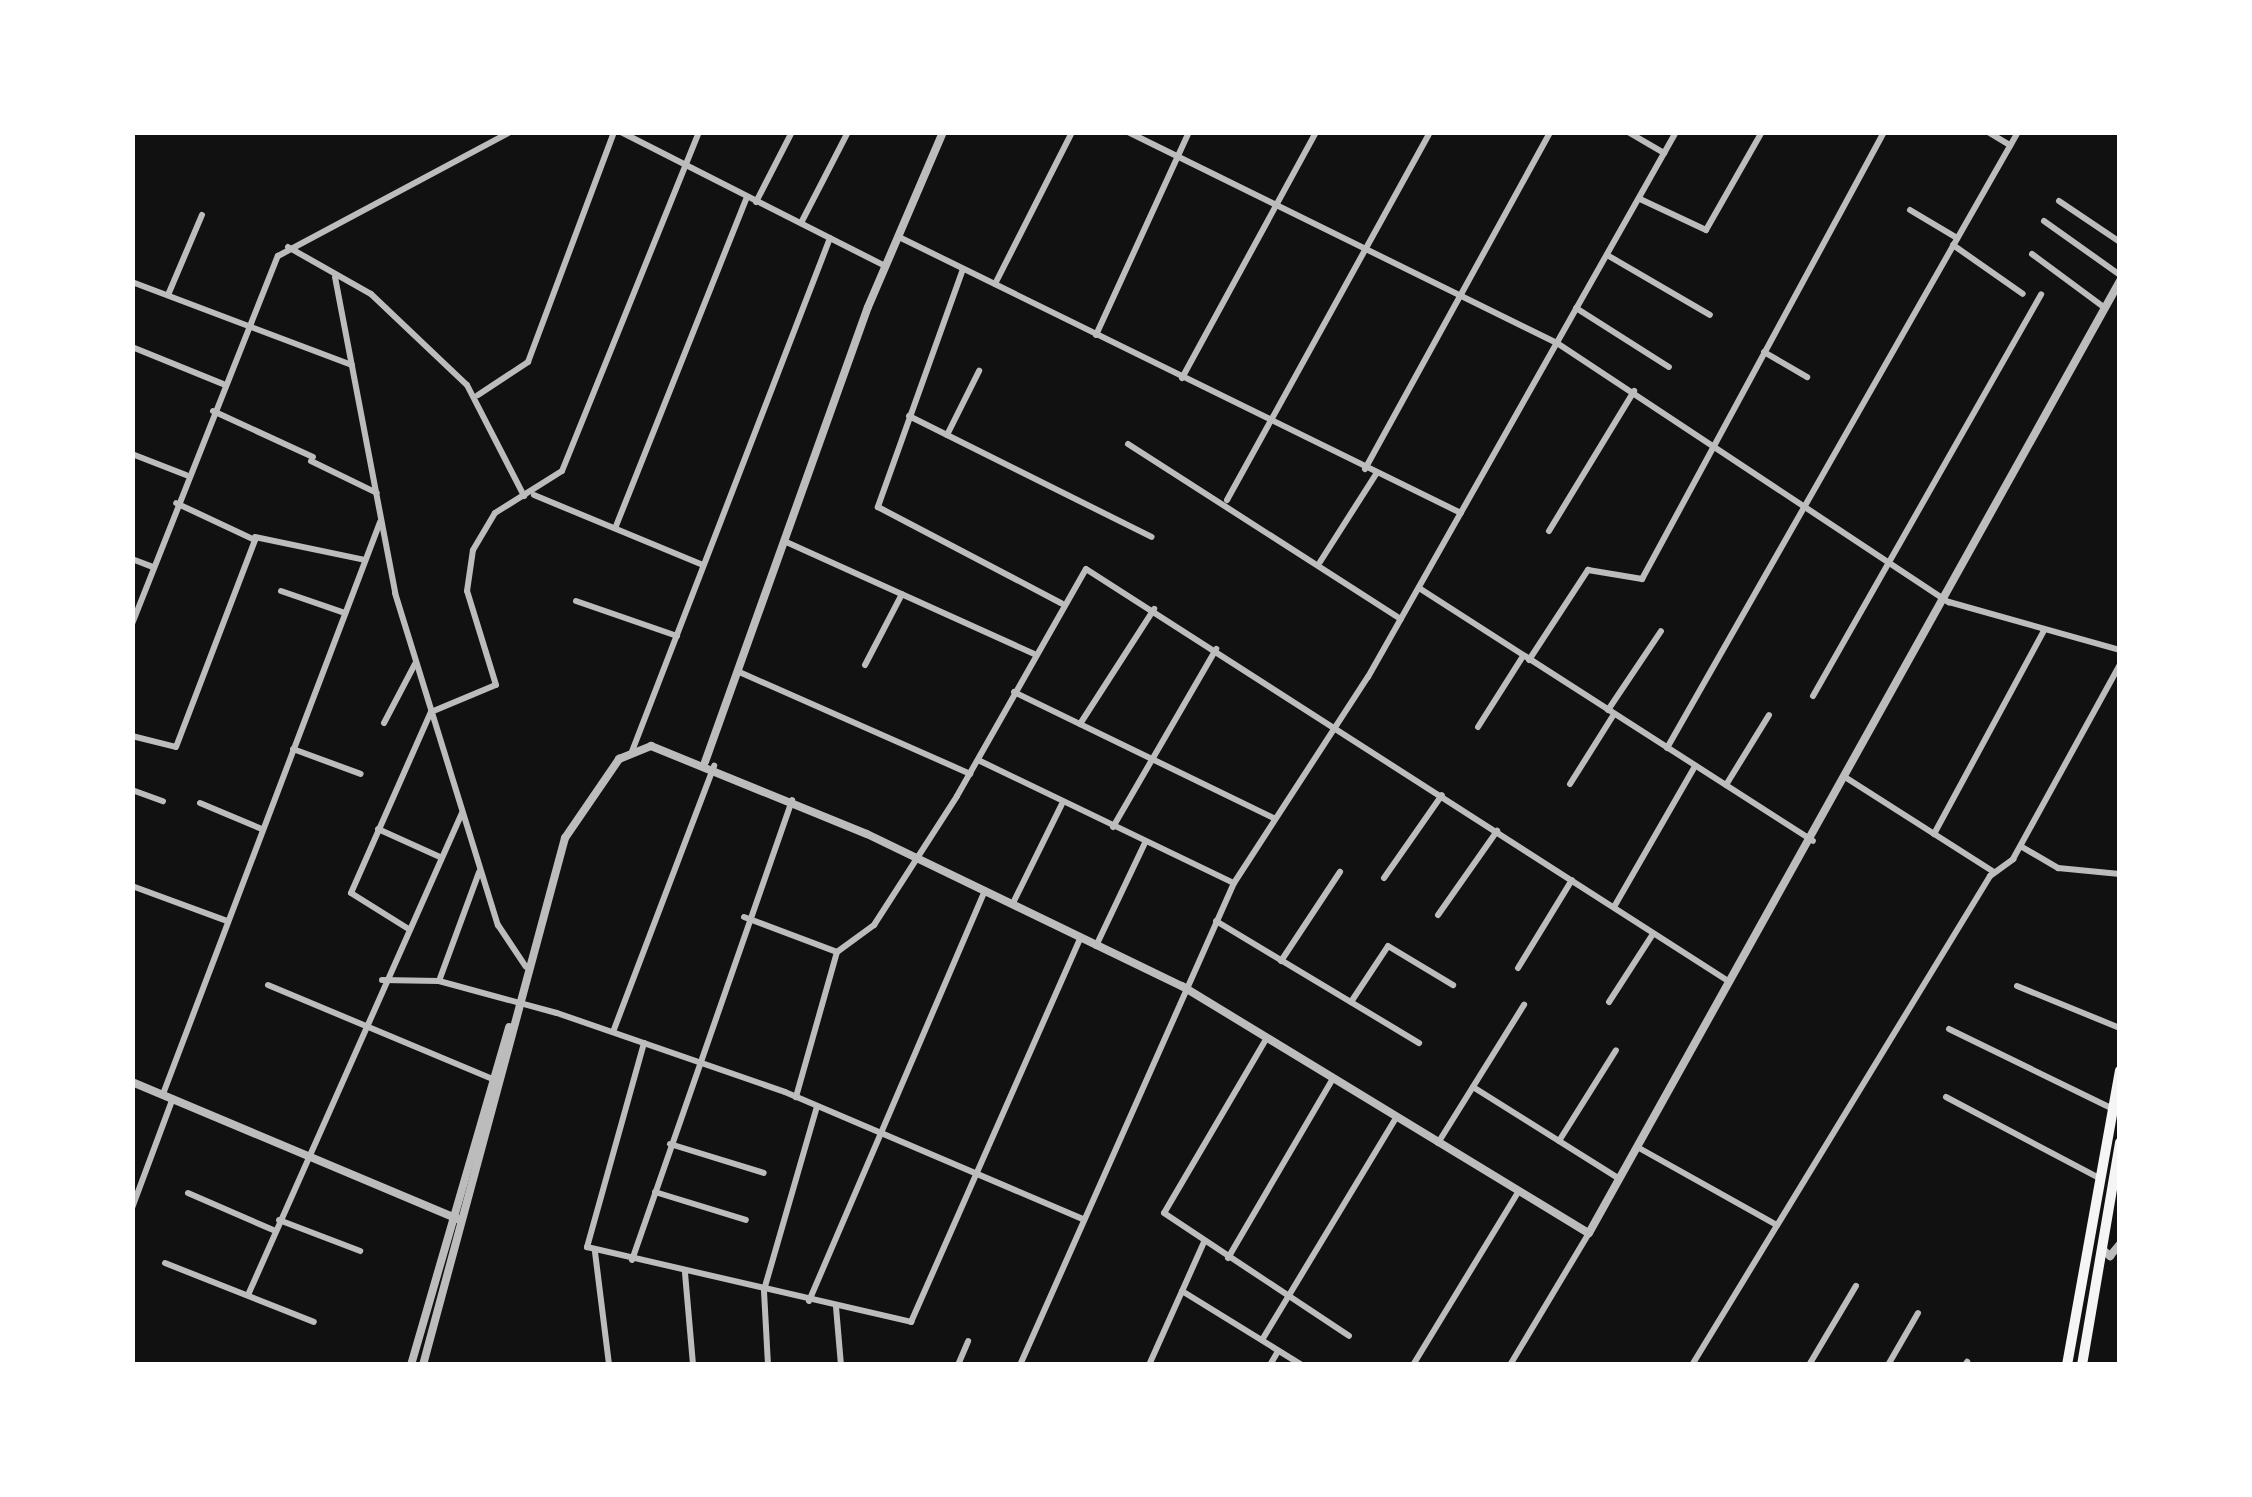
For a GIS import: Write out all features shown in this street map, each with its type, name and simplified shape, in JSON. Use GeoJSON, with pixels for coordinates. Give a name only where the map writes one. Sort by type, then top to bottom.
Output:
{"type":"FeatureCollection","features":[{"type":"Feature","properties":{"kind":"highway"},"geometry":{"type":"LineString","coordinates":[[2067,1365],[2120,1071]]}},
{"type":"Feature","properties":{"kind":"highway"},"geometry":{"type":"LineString","coordinates":[[2082,1365],[2112,1255],[2120,1142]]}},
{"type":"Feature","properties":{"kind":"street"},"geometry":{"type":"LineString","coordinates":[[132,624],[212,410],[288,247],[510,132]]}},
{"type":"Feature","properties":{"kind":"street"},"geometry":{"type":"LineString","coordinates":[[476,396],[510,384],[528,362],[618,132],[885,266]]}},
{"type":"Feature","properties":{"kind":"street"},"geometry":{"type":"LineString","coordinates":[[407,928],[351,898],[431,712],[496,685],[468,572],[495,513],[562,471],[682,163],[699,132]]}},
{"type":"Feature","properties":{"kind":"street"},"geometry":{"type":"LineString","coordinates":[[757,202],[793,132]]}},
{"type":"Feature","properties":{"kind":"street"},"geometry":{"type":"LineString","coordinates":[[800,224],[848,132]]}},
{"type":"Feature","properties":{"kind":"street"},"geometry":{"type":"LineString","coordinates":[[613,1032],[784,541],[885,266],[943,132]]}},
{"type":"Feature","properties":{"kind":"street"},"geometry":{"type":"LineString","coordinates":[[995,285],[1072,132]]}},
{"type":"Feature","properties":{"kind":"street"},"geometry":{"type":"LineString","coordinates":[[1128,132],[1367,245],[1557,343],[1949,602],[2120,650]]}},
{"type":"Feature","properties":{"kind":"street"},"geometry":{"type":"LineString","coordinates":[[1096,335],[1189,132]]}},
{"type":"Feature","properties":{"kind":"street"},"geometry":{"type":"LineString","coordinates":[[1182,378],[1316,132]]}},
{"type":"Feature","properties":{"kind":"street"},"geometry":{"type":"LineString","coordinates":[[1228,500],[1275,424],[1430,132]]}},
{"type":"Feature","properties":{"kind":"street"},"geometry":{"type":"LineString","coordinates":[[1365,469],[1550,132]]}},
{"type":"Feature","properties":{"kind":"street"},"geometry":{"type":"LineString","coordinates":[[1628,132],[1664,153]]}},
{"type":"Feature","properties":{"kind":"street"},"geometry":{"type":"LineString","coordinates":[[1020,1365],[1182,986],[1234,883],[1401,620],[1676,132]]}},
{"type":"Feature","properties":{"kind":"street"},"geometry":{"type":"LineString","coordinates":[[1639,198],[1702,232],[1762,132]]}},
{"type":"Feature","properties":{"kind":"street"},"geometry":{"type":"LineString","coordinates":[[1478,727],[1588,570],[1642,579],[1883,132]]}},
{"type":"Feature","properties":{"kind":"street"},"geometry":{"type":"LineString","coordinates":[[1988,132],[2011,145]]}},
{"type":"Feature","properties":{"kind":"street"},"geometry":{"type":"LineString","coordinates":[[1667,748],[2018,132]]}},
{"type":"Feature","properties":{"kind":"street"},"geometry":{"type":"LineString","coordinates":[[616,526],[747,197]]}},
{"type":"Feature","properties":{"kind":"street"},"geometry":{"type":"LineString","coordinates":[[2060,201],[2120,242]]}},
{"type":"Feature","properties":{"kind":"street"},"geometry":{"type":"LineString","coordinates":[[1910,210],[2023,293]]}},
{"type":"Feature","properties":{"kind":"street"},"geometry":{"type":"LineString","coordinates":[[168,295],[202,215]]}},
{"type":"Feature","properties":{"kind":"street"},"geometry":{"type":"LineString","coordinates":[[1510,1365],[1621,1180],[1949,602],[2116,295],[2120,278],[2044,221]]}},
{"type":"Feature","properties":{"kind":"street"},"geometry":{"type":"LineString","coordinates":[[898,237],[1461,513]]}},
{"type":"Feature","properties":{"kind":"street"},"geometry":{"type":"LineString","coordinates":[[411,1365],[565,838],[631,754],[830,238]]}},
{"type":"Feature","properties":{"kind":"street"},"geometry":{"type":"LineString","coordinates":[[288,247],[370,294],[476,396],[528,496],[616,526],[703,565]]}},
{"type":"Feature","properties":{"kind":"street"},"geometry":{"type":"LineString","coordinates":[[2032,254],[2105,308]]}},
{"type":"Feature","properties":{"kind":"street"},"geometry":{"type":"LineString","coordinates":[[1606,255],[1710,315]]}},
{"type":"Feature","properties":{"kind":"street"},"geometry":{"type":"LineString","coordinates":[[963,269],[909,416],[881,514],[1061,603]]}},
{"type":"Feature","properties":{"kind":"street"},"geometry":{"type":"LineString","coordinates":[[334,277],[415,664],[506,942],[526,967]]}},
{"type":"Feature","properties":{"kind":"street"},"geometry":{"type":"LineString","coordinates":[[132,282],[352,365]]}},
{"type":"Feature","properties":{"kind":"street"},"geometry":{"type":"LineString","coordinates":[[1814,697],[1897,566],[2041,294]]}},
{"type":"Feature","properties":{"kind":"street"},"geometry":{"type":"LineString","coordinates":[[1576,308],[1669,367]]}},
{"type":"Feature","properties":{"kind":"street"},"geometry":{"type":"LineString","coordinates":[[132,347],[224,383]]}},
{"type":"Feature","properties":{"kind":"street"},"geometry":{"type":"LineString","coordinates":[[1764,352],[1807,377]]}},
{"type":"Feature","properties":{"kind":"street"},"geometry":{"type":"LineString","coordinates":[[947,435],[979,371]]}},
{"type":"Feature","properties":{"kind":"street"},"geometry":{"type":"LineString","coordinates":[[1549,531],[1634,391]]}},
{"type":"Feature","properties":{"kind":"street"},"geometry":{"type":"LineString","coordinates":[[212,410],[376,493]]}},
{"type":"Feature","properties":{"kind":"street"},"geometry":{"type":"LineString","coordinates":[[909,416],[1152,537]]}},
{"type":"Feature","properties":{"kind":"street"},"geometry":{"type":"LineString","coordinates":[[1128,444],[1228,500],[1401,620]]}},
{"type":"Feature","properties":{"kind":"street"},"geometry":{"type":"LineString","coordinates":[[132,454],[186,475]]}},
{"type":"Feature","properties":{"kind":"street"},"geometry":{"type":"LineString","coordinates":[[1319,563],[1376,474]]}},
{"type":"Feature","properties":{"kind":"street"},"geometry":{"type":"LineString","coordinates":[[176,503],[256,537],[365,560]]}},
{"type":"Feature","properties":{"kind":"street"},"geometry":{"type":"LineString","coordinates":[[132,1208],[227,921],[381,519]]}},
{"type":"Feature","properties":{"kind":"street"},"geometry":{"type":"LineString","coordinates":[[132,736],[176,747],[256,537]]}},
{"type":"Feature","properties":{"kind":"street"},"geometry":{"type":"LineString","coordinates":[[784,541],[1034,654]]}},
{"type":"Feature","properties":{"kind":"street"},"geometry":{"type":"LineString","coordinates":[[132,559],[153,568]]}},
{"type":"Feature","properties":{"kind":"street"},"geometry":{"type":"LineString","coordinates":[[796,1097],[837,952],[874,925],[970,773],[1061,603],[1086,569],[1731,983]]}},
{"type":"Feature","properties":{"kind":"street"},"geometry":{"type":"LineString","coordinates":[[1419,588],[1813,841]]}},
{"type":"Feature","properties":{"kind":"street"},"geometry":{"type":"LineString","coordinates":[[281,591],[345,613]]}},
{"type":"Feature","properties":{"kind":"street"},"geometry":{"type":"LineString","coordinates":[[865,665],[902,594]]}},
{"type":"Feature","properties":{"kind":"street"},"geometry":{"type":"LineString","coordinates":[[576,601],[677,636]]}},
{"type":"Feature","properties":{"kind":"street"},"geometry":{"type":"LineString","coordinates":[[1080,724],[1154,609]]}},
{"type":"Feature","properties":{"kind":"street"},"geometry":{"type":"LineString","coordinates":[[1570,784],[1661,631]]}},
{"type":"Feature","properties":{"kind":"street"},"geometry":{"type":"LineString","coordinates":[[1934,834],[2043,632]]}},
{"type":"Feature","properties":{"kind":"street"},"geometry":{"type":"LineString","coordinates":[[1113,827],[1216,649]]}},
{"type":"Feature","properties":{"kind":"street"},"geometry":{"type":"LineString","coordinates":[[383,723],[415,664]]}},
{"type":"Feature","properties":{"kind":"street"},"geometry":{"type":"LineString","coordinates":[[1692,1365],[1994,872],[2020,846],[2120,664]]}},
{"type":"Feature","properties":{"kind":"street"},"geometry":{"type":"LineString","coordinates":[[737,670],[970,773]]}},
{"type":"Feature","properties":{"kind":"street"},"geometry":{"type":"LineString","coordinates":[[1014,692],[1276,819]]}},
{"type":"Feature","properties":{"kind":"street"},"geometry":{"type":"LineString","coordinates":[[1726,785],[1769,715]]}},
{"type":"Feature","properties":{"kind":"street"},"geometry":{"type":"LineString","coordinates":[[631,754],[651,746],[710,764],[1182,986],[1265,1041],[1589,1233]]}},
{"type":"Feature","properties":{"kind":"street"},"geometry":{"type":"LineString","coordinates":[[293,749],[361,774]]}},
{"type":"Feature","properties":{"kind":"street"},"geometry":{"type":"LineString","coordinates":[[978,759],[1234,883]]}},
{"type":"Feature","properties":{"kind":"street"},"geometry":{"type":"LineString","coordinates":[[1614,907],[1695,766]]}},
{"type":"Feature","properties":{"kind":"street"},"geometry":{"type":"LineString","coordinates":[[1848,779],[1994,872]]}},
{"type":"Feature","properties":{"kind":"street"},"geometry":{"type":"LineString","coordinates":[[132,790],[163,801]]}},
{"type":"Feature","properties":{"kind":"street"},"geometry":{"type":"LineString","coordinates":[[1384,878],[1442,795]]}},
{"type":"Feature","properties":{"kind":"street"},"geometry":{"type":"LineString","coordinates":[[632,1260],[744,917],[792,800]]}},
{"type":"Feature","properties":{"kind":"street"},"geometry":{"type":"LineString","coordinates":[[200,802],[262,829]]}},
{"type":"Feature","properties":{"kind":"street"},"geometry":{"type":"LineString","coordinates":[[1013,903],[1062,803]]}},
{"type":"Feature","properties":{"kind":"street"},"geometry":{"type":"LineString","coordinates":[[248,1295],[361,1025],[463,810]]}},
{"type":"Feature","properties":{"kind":"street"},"geometry":{"type":"LineString","coordinates":[[379,830],[440,857]]}},
{"type":"Feature","properties":{"kind":"street"},"geometry":{"type":"LineString","coordinates":[[1438,915],[1497,831]]}},
{"type":"Feature","properties":{"kind":"street"},"geometry":{"type":"LineString","coordinates":[[1096,946],[1144,843]]}},
{"type":"Feature","properties":{"kind":"street"},"geometry":{"type":"LineString","coordinates":[[2020,846],[2058,868],[2120,874]]}},
{"type":"Feature","properties":{"kind":"street"},"geometry":{"type":"LineString","coordinates":[[439,981],[481,868]]}},
{"type":"Feature","properties":{"kind":"street"},"geometry":{"type":"LineString","coordinates":[[1281,961],[1340,872]]}},
{"type":"Feature","properties":{"kind":"street"},"geometry":{"type":"LineString","coordinates":[[1518,968],[1572,880]]}},
{"type":"Feature","properties":{"kind":"street"},"geometry":{"type":"LineString","coordinates":[[132,886],[227,921]]}},
{"type":"Feature","properties":{"kind":"street"},"geometry":{"type":"LineString","coordinates":[[809,1301],[985,890]]}},
{"type":"Feature","properties":{"kind":"street"},"geometry":{"type":"LineString","coordinates":[[744,917],[837,952]]}},
{"type":"Feature","properties":{"kind":"street"},"geometry":{"type":"LineString","coordinates":[[1215,921],[1419,1043]]}},
{"type":"Feature","properties":{"kind":"street"},"geometry":{"type":"LineString","coordinates":[[1609,1002],[1653,934]]}},
{"type":"Feature","properties":{"kind":"street"},"geometry":{"type":"LineString","coordinates":[[595,1252],[911,1322],[1080,938]]}},
{"type":"Feature","properties":{"kind":"street"},"geometry":{"type":"LineString","coordinates":[[1351,1002],[1388,946],[1453,985]]}},
{"type":"Feature","properties":{"kind":"street"},"geometry":{"type":"LineString","coordinates":[[382,980],[439,981],[613,1032],[796,1097],[1083,1219]]}},
{"type":"Feature","properties":{"kind":"street"},"geometry":{"type":"LineString","coordinates":[[268,986],[494,1080]]}},
{"type":"Feature","properties":{"kind":"street"},"geometry":{"type":"LineString","coordinates":[[2017,986],[2120,1028]]}},
{"type":"Feature","properties":{"kind":"street"},"geometry":{"type":"LineString","coordinates":[[1438,1143],[1524,1005]]}},
{"type":"Feature","properties":{"kind":"street"},"geometry":{"type":"LineString","coordinates":[[1949,1029],[2113,1109]]}},
{"type":"Feature","properties":{"kind":"street"},"geometry":{"type":"LineString","coordinates":[[1265,1041],[1165,1208],[1204,1242],[1349,1336]]}},
{"type":"Feature","properties":{"kind":"street"},"geometry":{"type":"LineString","coordinates":[[609,1365],[595,1252],[582,1237],[644,1043]]}},
{"type":"Feature","properties":{"kind":"street"},"geometry":{"type":"LineString","coordinates":[[1559,1141],[1616,1050]]}},
{"type":"Feature","properties":{"kind":"street"},"geometry":{"type":"LineString","coordinates":[[1228,1258],[1332,1081]]}},
{"type":"Feature","properties":{"kind":"street"},"geometry":{"type":"LineString","coordinates":[[132,1082],[456,1218]]}},
{"type":"Feature","properties":{"kind":"street"},"geometry":{"type":"LineString","coordinates":[[1473,1087],[1621,1180]]}},
{"type":"Feature","properties":{"kind":"street"},"geometry":{"type":"LineString","coordinates":[[1946,1097],[2099,1178]]}},
{"type":"Feature","properties":{"kind":"street"},"geometry":{"type":"LineString","coordinates":[[768,1365],[764,1291],[817,1106]]}},
{"type":"Feature","properties":{"kind":"street"},"geometry":{"type":"LineString","coordinates":[[1262,1340],[1396,1118]]}},
{"type":"Feature","properties":{"kind":"street"},"geometry":{"type":"LineString","coordinates":[[670,1144],[764,1173]]}},
{"type":"Feature","properties":{"kind":"street"},"geometry":{"type":"LineString","coordinates":[[1639,1148],[1777,1225]]}},
{"type":"Feature","properties":{"kind":"street"},"geometry":{"type":"LineString","coordinates":[[1413,1365],[1519,1191]]}},
{"type":"Feature","properties":{"kind":"street"},"geometry":{"type":"LineString","coordinates":[[655,1192],[746,1220]]}},
{"type":"Feature","properties":{"kind":"street"},"geometry":{"type":"LineString","coordinates":[[188,1193],[273,1230]]}},
{"type":"Feature","properties":{"kind":"street"},"geometry":{"type":"LineString","coordinates":[[423,1365],[456,1218]]}},
{"type":"Feature","properties":{"kind":"street"},"geometry":{"type":"LineString","coordinates":[[278,1220],[360,1251]]}},
{"type":"Feature","properties":{"kind":"street"},"geometry":{"type":"LineString","coordinates":[[1149,1365],[1204,1242]]}},
{"type":"Feature","properties":{"kind":"street"},"geometry":{"type":"LineString","coordinates":[[2112,1255],[2120,1244]]}},
{"type":"Feature","properties":{"kind":"street"},"geometry":{"type":"LineString","coordinates":[[165,1263],[314,1322]]}},
{"type":"Feature","properties":{"kind":"street"},"geometry":{"type":"LineString","coordinates":[[685,1272],[693,1365]]}},
{"type":"Feature","properties":{"kind":"street"},"geometry":{"type":"LineString","coordinates":[[1809,1365],[1856,1286]]}},
{"type":"Feature","properties":{"kind":"street"},"geometry":{"type":"LineString","coordinates":[[1182,1291],[1302,1365]]}},
{"type":"Feature","properties":{"kind":"street"},"geometry":{"type":"LineString","coordinates":[[836,1307],[841,1365]]}},
{"type":"Feature","properties":{"kind":"street"},"geometry":{"type":"LineString","coordinates":[[1888,1365],[1918,1313]]}},
{"type":"Feature","properties":{"kind":"street"},"geometry":{"type":"LineString","coordinates":[[958,1365],[968,1341]]}},
{"type":"Feature","properties":{"kind":"street"},"geometry":{"type":"LineString","coordinates":[[1270,1365],[1278,1351]]}}]}
